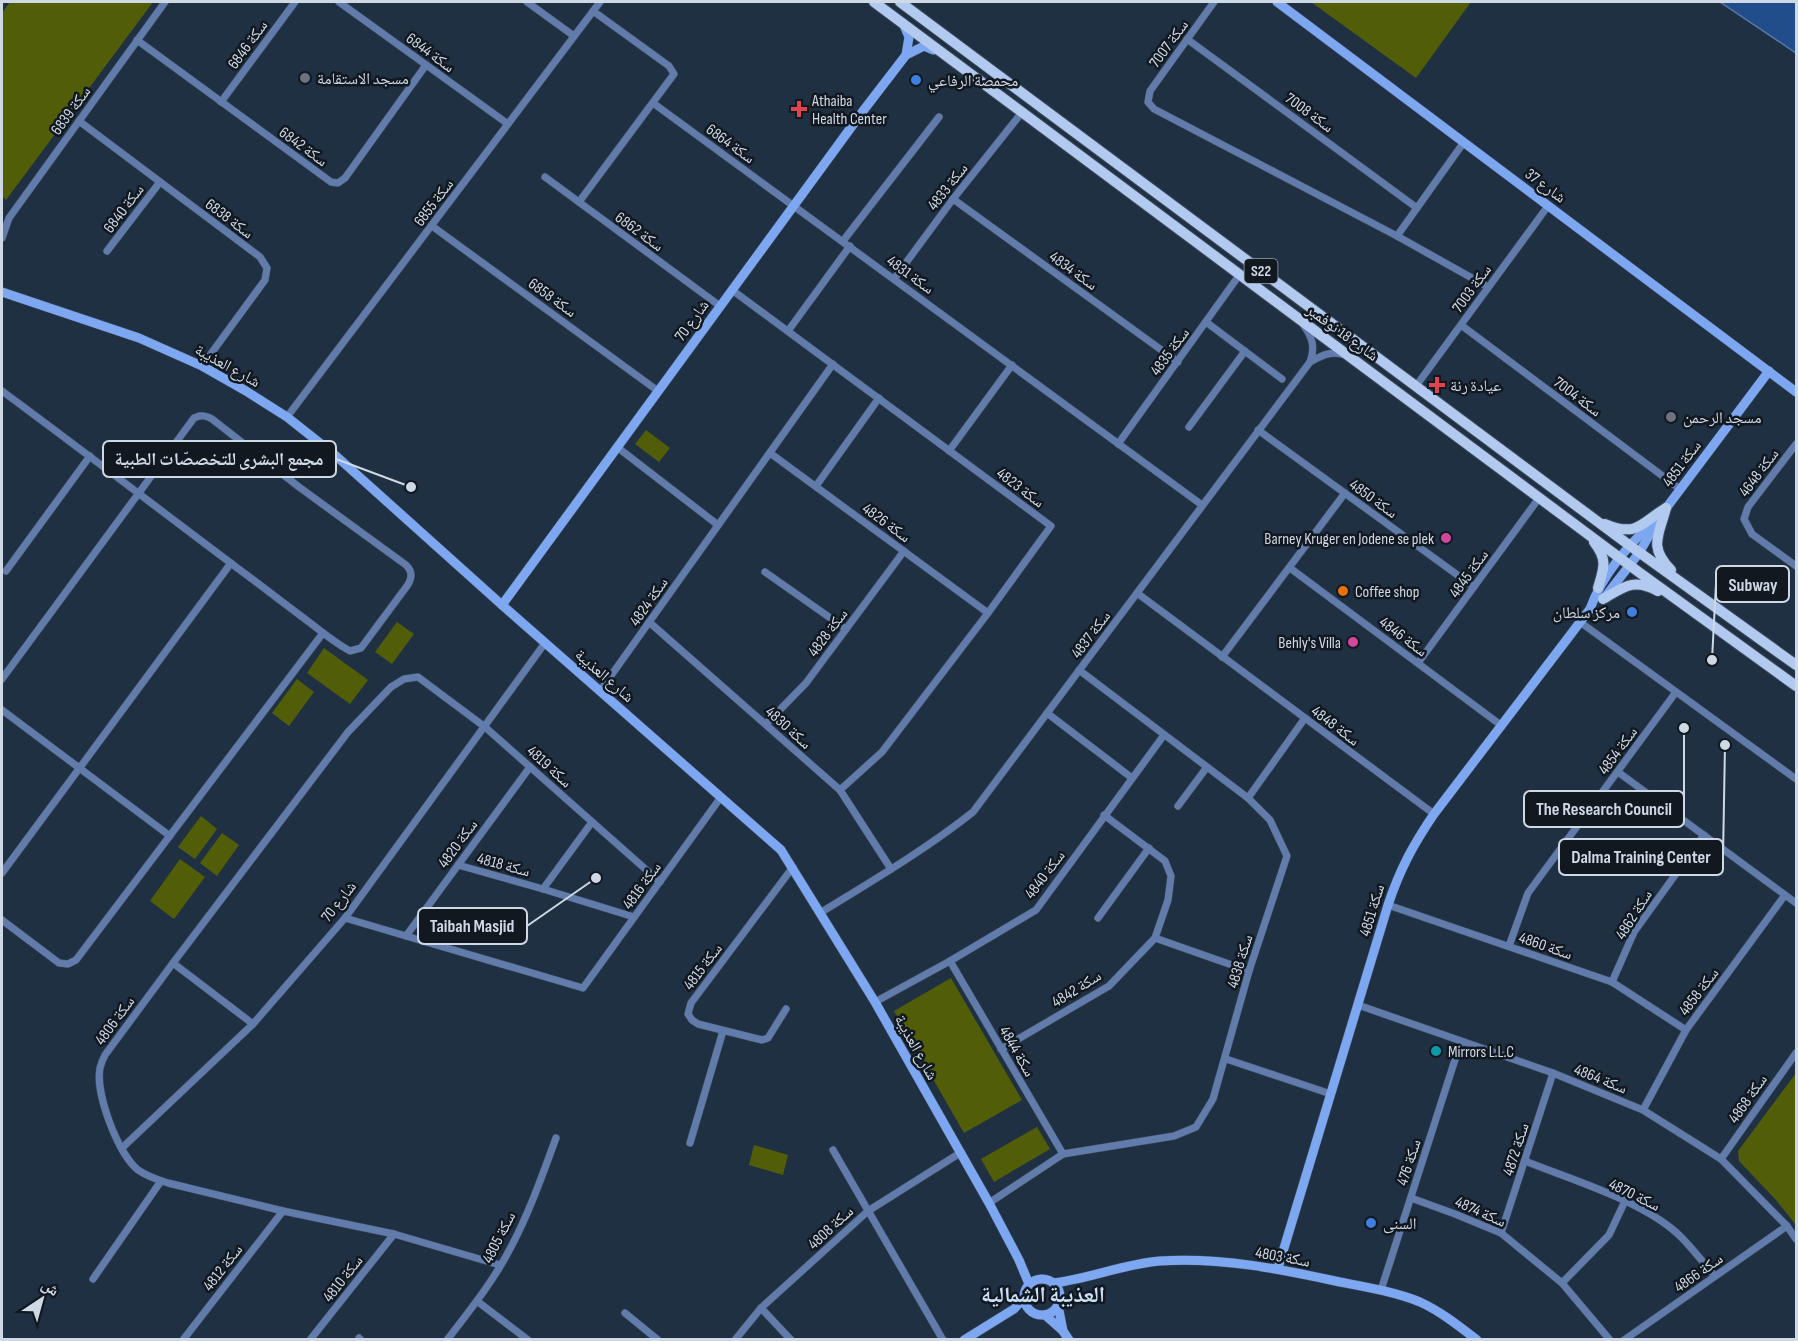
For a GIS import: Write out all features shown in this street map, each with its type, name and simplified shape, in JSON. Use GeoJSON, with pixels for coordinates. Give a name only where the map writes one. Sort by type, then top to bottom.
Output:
{"type":"FeatureCollection","features":[{"type":"Feature","properties":{"kind":"main road","name":"شارع 18 نوفمبر"},"geometry":{"type":"LineString","coordinates":[[874,2],[1687,608],[1797,686]]}},
{"type":"Feature","properties":{"kind":"main road","name":"شارع 18 نوفمبر"},"geometry":{"type":"LineString","coordinates":[[900,2],[1639,553],[1797,665]]}},
{"type":"Feature","properties":{"kind":"main road"},"geometry":{"type":"LineString","coordinates":[[1594,519],[1614,528],[1629,529],[1641,527],[1657,513],[1663,511]]}},
{"type":"Feature","properties":{"kind":"main road"},"geometry":{"type":"LineString","coordinates":[[1663,511],[1656,538],[1657,549],[1663,561],[1693,592]]}},
{"type":"Feature","properties":{"kind":"main road"},"geometry":{"type":"LineString","coordinates":[[1569,520],[1594,543],[1603,558],[1605,564],[1598,588]]}},
{"type":"Feature","properties":{"kind":"main road"},"geometry":{"type":"LineString","coordinates":[[1603,599],[1633,583],[1649,587],[1687,608]]}},
{"type":"Feature","properties":{"kind":"street","name":"سكة 6839"},"geometry":{"type":"LineString","coordinates":[[2,238],[9,218],[165,2]]}},
{"type":"Feature","properties":{"kind":"street","name":"سكة 6846"},"geometry":{"type":"LineString","coordinates":[[221,102],[295,2]]}},
{"type":"Feature","properties":{"kind":"street","name":"سكة 6844"},"geometry":{"type":"LineString","coordinates":[[339,2],[508,124]]}},
{"type":"Feature","properties":{"kind":"street"},"geometry":{"type":"LineString","coordinates":[[527,2],[574,36]]}},
{"type":"Feature","properties":{"kind":"street","name":"سكة 6855"},"geometry":{"type":"LineString","coordinates":[[287,417],[600,2]]}},
{"type":"Feature","properties":{"kind":"street","name":"سكة 7007"},"geometry":{"type":"LineString","coordinates":[[1214,2],[1150,91],[1148,102],[1154,109],[1397,236]]}},
{"type":"Feature","properties":{"kind":"street","name":"شارع 37"},"geometry":{"type":"LineString","coordinates":[[1277,2],[1797,392]]}},
{"type":"Feature","properties":{"kind":"street"},"geometry":{"type":"LineString","coordinates":[[579,202],[674,74],[672,69],[593,11]]}},
{"type":"Feature","properties":{"kind":"street"},"geometry":{"type":"LineString","coordinates":[[903,23],[909,37],[906,56]]}},
{"type":"Feature","properties":{"kind":"street","name":"سكة 7008"},"geometry":{"type":"LineString","coordinates":[[1187,39],[1417,208]]}},
{"type":"Feature","properties":{"kind":"street","name":"سكة 6842"},"geometry":{"type":"LineString","coordinates":[[137,40],[331,182],[338,183],[345,178],[426,65]]}},
{"type":"Feature","properties":{"kind":"street"},"geometry":{"type":"LineString","coordinates":[[906,56],[924,46],[949,57]]}},
{"type":"Feature","properties":{"kind":"street","name":"شارع 70"},"geometry":{"type":"LineString","coordinates":[[502,605],[858,117],[906,56]]}},
{"type":"Feature","properties":{"kind":"street","name":"سكة 6864"},"geometry":{"type":"LineString","coordinates":[[653,103],[794,205]]}},
{"type":"Feature","properties":{"kind":"street","name":"سكة 4833"},"geometry":{"type":"LineString","coordinates":[[894,279],[953,199],[1023,111]]}},
{"type":"Feature","properties":{"kind":"street"},"geometry":{"type":"LineString","coordinates":[[788,331],[846,244],[939,117]]}},
{"type":"Feature","properties":{"kind":"street","name":"سكة 6838"},"geometry":{"type":"LineString","coordinates":[[79,121],[260,257],[267,268],[265,279],[202,366]]}},
{"type":"Feature","properties":{"kind":"street"},"geometry":{"type":"LineString","coordinates":[[1464,142],[1397,236],[1488,287]]}},
{"type":"Feature","properties":{"kind":"street","name":"سكة 6862"},"geometry":{"type":"LineString","coordinates":[[545,177],[720,306]]}},
{"type":"Feature","properties":{"kind":"street","name":"سكة 6840"},"geometry":{"type":"LineString","coordinates":[[107,251],[160,182]]}},
{"type":"Feature","properties":{"kind":"street","name":"سكة 4834"},"geometry":{"type":"LineString","coordinates":[[953,199],[1178,362]]}},
{"type":"Feature","properties":{"kind":"street","name":"سكة 4831"},"geometry":{"type":"LineString","coordinates":[[794,205],[1202,506]]}},
{"type":"Feature","properties":{"kind":"street","name":"سكة 7003"},"geometry":{"type":"LineString","coordinates":[[1416,386],[1548,206]]}},
{"type":"Feature","properties":{"kind":"street"},"geometry":{"type":"LineString","coordinates":[[2,213],[9,218]]}},
{"type":"Feature","properties":{"kind":"street","name":"سكة 6858"},"geometry":{"type":"LineString","coordinates":[[432,226],[658,391]]}},
{"type":"Feature","properties":{"kind":"street","name":"سكة 4835"},"geometry":{"type":"LineString","coordinates":[[1118,444],[1240,274]]}},
{"type":"Feature","properties":{"kind":"street","name":"سكة 4823"},"geometry":{"type":"LineString","coordinates":[[732,290],[1051,526],[882,752],[840,790]]}},
{"type":"Feature","properties":{"kind":"street","name":"شارع العذيبة"},"geometry":{"type":"LineString","coordinates":[[2,292],[139,338],[202,366],[287,417],[335,455],[781,850],[874,1002],[989,1203],[1029,1284]]}},
{"type":"Feature","properties":{"kind":"street"},"geometry":{"type":"LineString","coordinates":[[1293,314],[1314,342],[1310,362]]}},
{"type":"Feature","properties":{"kind":"street"},"geometry":{"type":"LineString","coordinates":[[1206,322],[1282,379]]}},
{"type":"Feature","properties":{"kind":"street","name":"سكة 7004"},"geometry":{"type":"LineString","coordinates":[[1461,325],[1680,489]]}},
{"type":"Feature","properties":{"kind":"street"},"geometry":{"type":"LineString","coordinates":[[1189,427],[1245,351]]}},
{"type":"Feature","properties":{"kind":"street"},"geometry":{"type":"LineString","coordinates":[[1310,362],[1333,352],[1353,357]]}},
{"type":"Feature","properties":{"kind":"street","name":"سكة 4837"},"geometry":{"type":"LineString","coordinates":[[820,913],[891,869],[973,812],[1310,362]]}},
{"type":"Feature","properties":{"kind":"street","name":"سكة 4824"},"geometry":{"type":"LineString","coordinates":[[600,691],[833,364]]}},
{"type":"Feature","properties":{"kind":"street"},"geometry":{"type":"LineString","coordinates":[[949,451],[1012,365]]}},
{"type":"Feature","properties":{"kind":"street","name":"سكة 4851"},"geometry":{"type":"LineString","coordinates":[[1590,609],[1598,588],[1619,557],[1663,511],[1769,371]]}},
{"type":"Feature","properties":{"kind":"street"},"geometry":{"type":"LineString","coordinates":[[2,391],[90,456],[138,493],[323,633],[350,651],[361,648],[411,580],[410,570],[206,416],[200,415],[194,418],[138,493],[2,679]]}},
{"type":"Feature","properties":{"kind":"street"},"geometry":{"type":"LineString","coordinates":[[816,486],[879,398]]}},
{"type":"Feature","properties":{"kind":"street","name":"سكة 4850"},"geometry":{"type":"LineString","coordinates":[[1258,430],[1474,587]]}},
{"type":"Feature","properties":{"kind":"street","name":"سكة 4648"},"geometry":{"type":"LineString","coordinates":[[1797,444],[1748,507],[1744,519],[1752,534],[1797,566]]}},
{"type":"Feature","properties":{"kind":"street"},"geometry":{"type":"LineString","coordinates":[[617,447],[718,525]]}},
{"type":"Feature","properties":{"kind":"street","name":"سكة 4826"},"geometry":{"type":"LineString","coordinates":[[770,453],[988,613]]}},
{"type":"Feature","properties":{"kind":"street"},"geometry":{"type":"LineString","coordinates":[[6,571],[90,456]]}},
{"type":"Feature","properties":{"kind":"street"},"geometry":{"type":"LineString","coordinates":[[1222,657],[1345,493]]}},
{"type":"Feature","properties":{"kind":"street","name":"سكة 4845"},"geometry":{"type":"LineString","coordinates":[[1418,663],[1539,498]]}},
{"type":"Feature","properties":{"kind":"street","name":"سكة 4851"},"geometry":{"type":"LineString","coordinates":[[1278,1268],[1388,905],[1413,845],[1434,814],[1590,609],[1603,599],[1639,553],[1663,511]]}},
{"type":"Feature","properties":{"kind":"street","name":"سكة 4828"},"geometry":{"type":"LineString","coordinates":[[766,724],[806,683],[904,551]]}},
{"type":"Feature","properties":{"kind":"street"},"geometry":{"type":"LineString","coordinates":[[2,873],[231,563]]}},
{"type":"Feature","properties":{"kind":"street","name":"سكة 4846"},"geometry":{"type":"LineString","coordinates":[[1290,568],[1502,726]]}},
{"type":"Feature","properties":{"kind":"street"},"geometry":{"type":"LineString","coordinates":[[765,572],[846,629]]}},
{"type":"Feature","properties":{"kind":"street","name":"سكة 4848"},"geometry":{"type":"LineString","coordinates":[[1137,593],[1434,814]]}},
{"type":"Feature","properties":{"kind":"street","name":"سكة 4830"},"geometry":{"type":"LineString","coordinates":[[649,622],[840,790],[891,869]]}},
{"type":"Feature","properties":{"kind":"street"},"geometry":{"type":"LineString","coordinates":[[1580,622],[1797,779]]}},
{"type":"Feature","properties":{"kind":"street"},"geometry":{"type":"LineString","coordinates":[[2,920],[59,963],[68,964],[76,960],[323,633]]}},
{"type":"Feature","properties":{"kind":"street","name":"شارع 70"},"geometry":{"type":"LineString","coordinates":[[122,1148],[253,1024],[345,918],[546,643]]}},
{"type":"Feature","properties":{"kind":"street","name":"سكة 4838"},"geometry":{"type":"LineString","coordinates":[[989,1203],[1063,1154],[1174,1136],[1196,1127],[1213,1099],[1249,971],[1287,856],[1270,820],[1248,798],[1079,670]]}},
{"type":"Feature","properties":{"kind":"street","name":"سكة 4819"},"geometry":{"type":"LineString","coordinates":[[418,677],[485,727],[660,882]]}},
{"type":"Feature","properties":{"kind":"street","name":"سكة 4806"},"geometry":{"type":"LineString","coordinates":[[418,677],[404,679],[391,687],[348,732],[105,1055],[100,1067],[99,1078],[110,1125],[122,1148],[137,1169],[151,1177],[283,1211],[394,1234],[500,1265]]}},
{"type":"Feature","properties":{"kind":"street","name":"سكة 4854"},"geometry":{"type":"LineString","coordinates":[[1509,946],[1528,893],[1676,692]]}},
{"type":"Feature","properties":{"kind":"street"},"geometry":{"type":"LineString","coordinates":[[2,710],[170,836]]}},
{"type":"Feature","properties":{"kind":"street"},"geometry":{"type":"LineString","coordinates":[[1047,713],[1132,778]]}},
{"type":"Feature","properties":{"kind":"street"},"geometry":{"type":"LineString","coordinates":[[1248,798],[1305,718]]}},
{"type":"Feature","properties":{"kind":"street","name":"سكة 4840"},"geometry":{"type":"LineString","coordinates":[[874,1002],[950,961],[1036,910],[1164,735]]}},
{"type":"Feature","properties":{"kind":"street","name":"سكة 4820"},"geometry":{"type":"LineString","coordinates":[[406,936],[530,767]]}},
{"type":"Feature","properties":{"kind":"street"},"geometry":{"type":"LineString","coordinates":[[1178,806],[1207,767]]}},
{"type":"Feature","properties":{"kind":"street"},"geometry":{"type":"LineString","coordinates":[[1618,772],[1797,903]]}},
{"type":"Feature","properties":{"kind":"street","name":"سكة 4816"},"geometry":{"type":"LineString","coordinates":[[406,936],[583,988],[720,797]]}},
{"type":"Feature","properties":{"kind":"street","name":"سكة 4842"},"geometry":{"type":"LineString","coordinates":[[1001,1049],[1109,986],[1155,938],[1168,900],[1171,876],[1165,861],[1104,815]]}},
{"type":"Feature","properties":{"kind":"street","name":"سكة 4818"},"geometry":{"type":"LineString","coordinates":[[543,889],[592,822]]}},
{"type":"Feature","properties":{"kind":"street","name":"سكة 4862"},"geometry":{"type":"LineString","coordinates":[[1612,982],[1634,932],[1704,835]]}},
{"type":"Feature","properties":{"kind":"street"},"geometry":{"type":"LineString","coordinates":[[1098,918],[1149,848]]}},
{"type":"Feature","properties":{"kind":"street","name":"سكة 4818"},"geometry":{"type":"LineString","coordinates":[[458,865],[634,917]]}},
{"type":"Feature","properties":{"kind":"street","name":"سكة 4815"},"geometry":{"type":"LineString","coordinates":[[786,1009],[768,1038],[762,1040],[698,1024],[688,1014],[688,1009],[698,994],[793,867]]}},
{"type":"Feature","properties":{"kind":"street","name":"سكة 4858"},"geometry":{"type":"LineString","coordinates":[[1643,1110],[1686,1030],[1785,895]]}},
{"type":"Feature","properties":{"kind":"street","name":"سكة 4860"},"geometry":{"type":"LineString","coordinates":[[1388,905],[1612,982],[1686,1030]]}},
{"type":"Feature","properties":{"kind":"street"},"geometry":{"type":"LineString","coordinates":[[345,918],[406,936]]}},
{"type":"Feature","properties":{"kind":"street"},"geometry":{"type":"LineString","coordinates":[[1155,938],[1249,971]]}},
{"type":"Feature","properties":{"kind":"street","name":"سكة 4844"},"geometry":{"type":"LineString","coordinates":[[950,961],[1063,1154]]}},
{"type":"Feature","properties":{"kind":"street"},"geometry":{"type":"LineString","coordinates":[[173,963],[253,1024]]}},
{"type":"Feature","properties":{"kind":"street","name":"سكة 4864"},"geometry":{"type":"LineString","coordinates":[[1358,1005],[1553,1073],[1643,1110],[1720,1159],[1787,1226],[1797,1239]]}},
{"type":"Feature","properties":{"kind":"street"},"geometry":{"type":"LineString","coordinates":[[690,1143],[723,1031]]}},
{"type":"Feature","properties":{"kind":"street","name":"سكة 476"},"geometry":{"type":"LineString","coordinates":[[1381,1290],[1461,1041]]}},
{"type":"Feature","properties":{"kind":"street","name":"سكة 4868"},"geometry":{"type":"LineString","coordinates":[[1720,1159],[1797,1053]]}},
{"type":"Feature","properties":{"kind":"street"},"geometry":{"type":"LineString","coordinates":[[1226,1059],[1331,1094]]}},
{"type":"Feature","properties":{"kind":"street","name":"سكة 4872"},"geometry":{"type":"LineString","coordinates":[[1501,1233],[1553,1073]]}},
{"type":"Feature","properties":{"kind":"street","name":"سكة 4805"},"geometry":{"type":"LineString","coordinates":[[447,1340],[477,1301],[513,1244],[556,1138]]}},
{"type":"Feature","properties":{"kind":"street"},"geometry":{"type":"LineString","coordinates":[[833,1150],[943,1340]]}},
{"type":"Feature","properties":{"kind":"street","name":"سكة 4808"},"geometry":{"type":"LineString","coordinates":[[735,1340],[761,1308],[868,1211],[960,1153]]}},
{"type":"Feature","properties":{"kind":"street","name":"سكة 4870"},"geometry":{"type":"LineString","coordinates":[[1525,1161],[1625,1201],[1653,1216],[1681,1237],[1715,1276]]}},
{"type":"Feature","properties":{"kind":"street"},"geometry":{"type":"LineString","coordinates":[[93,1279],[161,1181]]}},
{"type":"Feature","properties":{"kind":"street","name":"سكة 4874"},"geometry":{"type":"LineString","coordinates":[[1411,1198],[1501,1233],[1562,1283],[1610,1340]]}},
{"type":"Feature","properties":{"kind":"street"},"geometry":{"type":"LineString","coordinates":[[1562,1283],[1609,1235],[1625,1201]]}},
{"type":"Feature","properties":{"kind":"street","name":"سكة 4812"},"geometry":{"type":"LineString","coordinates":[[183,1340],[283,1211]]}},
{"type":"Feature","properties":{"kind":"street","name":"سكة 4866"},"geometry":{"type":"LineString","coordinates":[[1624,1340],[1787,1226]]}},
{"type":"Feature","properties":{"kind":"street","name":"سكة 4810"},"geometry":{"type":"LineString","coordinates":[[310,1340],[394,1234]]}},
{"type":"Feature","properties":{"kind":"street","name":"سكة 4803"},"geometry":{"type":"LineString","coordinates":[[1053,1283],[1073,1281],[1128,1265],[1158,1261],[1207,1259],[1278,1268],[1381,1290],[1420,1302],[1454,1322],[1477,1340]]}},
{"type":"Feature","properties":{"kind":"street","name":"شارع العذيبة"},"geometry":{"type":"LineString","coordinates":[[1019,1260],[1041,1279]]}},
{"type":"Feature","properties":{"kind":"street"},"geometry":{"type":"LineString","coordinates":[[1058,1305],[1053,1311],[1035,1314],[1028,1308],[1024,1299],[1026,1288],[1029,1284],[1041,1279],[1053,1283],[1059,1294],[1058,1305],[1066,1336]]}},
{"type":"Feature","properties":{"kind":"street","name":"سكة 4803"},"geometry":{"type":"LineString","coordinates":[[1059,1294],[1073,1281]]}},
{"type":"Feature","properties":{"kind":"street"},"geometry":{"type":"LineString","coordinates":[[964,1340],[1014,1309],[1024,1299]]}},
{"type":"Feature","properties":{"kind":"street"},"geometry":{"type":"LineString","coordinates":[[477,1301],[528,1340]]}},
{"type":"Feature","properties":{"kind":"street"},"geometry":{"type":"LineString","coordinates":[[761,1308],[791,1340]]}},
{"type":"Feature","properties":{"kind":"street"},"geometry":{"type":"LineString","coordinates":[[1014,1309],[1028,1308]]}},
{"type":"Feature","properties":{"kind":"street"},"geometry":{"type":"LineString","coordinates":[[624,1313],[658,1340]]}},
{"type":"Feature","properties":{"kind":"street"},"geometry":{"type":"LineString","coordinates":[[1045,1314],[1066,1336]]}},
{"type":"Feature","properties":{"kind":"green space"},"geometry":{"type":"Polygon","coordinates":[[[10,2],[153,2],[6,200],[2,196],[2,13],[10,2]]]}},
{"type":"Feature","properties":{"kind":"green space"},"geometry":{"type":"Polygon","coordinates":[[[1311,2],[1471,2],[1416,78],[1311,2]]]}},
{"type":"Feature","properties":{"kind":"green space"},"geometry":{"type":"Polygon","coordinates":[[[646,430],[670,448],[659,462],[635,444],[646,430]]]}},
{"type":"Feature","properties":{"kind":"green space"},"geometry":{"type":"Polygon","coordinates":[[[397,622],[414,634],[392,664],[375,652],[397,622]]]}},
{"type":"Feature","properties":{"kind":"green space"},"geometry":{"type":"Polygon","coordinates":[[[324,648],[368,680],[350,704],[307,673],[324,648]]]}},
{"type":"Feature","properties":{"kind":"green space"},"geometry":{"type":"Polygon","coordinates":[[[297,679],[314,692],[289,726],[272,713],[297,679]]]}},
{"type":"Feature","properties":{"kind":"green space"},"geometry":{"type":"Polygon","coordinates":[[[201,816],[217,829],[195,859],[178,847],[201,816]]]}},
{"type":"Feature","properties":{"kind":"green space"},"geometry":{"type":"Polygon","coordinates":[[[222,833],[239,845],[217,876],[200,863],[222,833]]]}},
{"type":"Feature","properties":{"kind":"green space"},"geometry":{"type":"Polygon","coordinates":[[[180,859],[205,877],[174,919],[150,901],[180,859]]]}},
{"type":"Feature","properties":{"kind":"green space"},"geometry":{"type":"Polygon","coordinates":[[[951,978],[1022,1100],[964,1133],[894,1011],[951,978]]]}},
{"type":"Feature","properties":{"kind":"green space"},"geometry":{"type":"Polygon","coordinates":[[[1796,1073],[1796,1225],[1739,1161],[1738,1151],[1796,1073]]]}},
{"type":"Feature","properties":{"kind":"green space"},"geometry":{"type":"Polygon","coordinates":[[[1037,1127],[1050,1149],[994,1182],[981,1159],[1037,1127]]]}},
{"type":"Feature","properties":{"kind":"green space"},"geometry":{"type":"Polygon","coordinates":[[[754,1145],[788,1155],[783,1175],[749,1165],[754,1145]]]}},
{"type":"Feature","properties":{"kind":"water"},"geometry":{"type":"Polygon","coordinates":[[[1720,2],[1796,2],[1796,53],[1720,2]]]}},
{"type":"Feature","properties":{"kind":"place","name":"مسجد الاستقامة"},"geometry":{"type":"Point","coordinates":[305,78]}},
{"type":"Feature","properties":{"kind":"place","name":"محمصة الرفاعي"},"geometry":{"type":"Point","coordinates":[916,80]}},
{"type":"Feature","properties":{"kind":"place","name":"Athaiba Health Center"},"geometry":{"type":"Point","coordinates":[799,109]}},
{"type":"Feature","properties":{"kind":"place","name":"عيادة رنة"},"geometry":{"type":"Point","coordinates":[1437,385]}},
{"type":"Feature","properties":{"kind":"place","name":"مسجد الرحمن"},"geometry":{"type":"Point","coordinates":[1671,417]}},
{"type":"Feature","properties":{"kind":"place","name":"مجمع البشرى للتخصصّات الطبية"},"geometry":{"type":"Point","coordinates":[411,487]}},
{"type":"Feature","properties":{"kind":"place","name":"Barney Kruger en Jodene se plek"},"geometry":{"type":"Point","coordinates":[1446,538]}},
{"type":"Feature","properties":{"kind":"place","name":"Coffee shop"},"geometry":{"type":"Point","coordinates":[1343,591]}},
{"type":"Feature","properties":{"kind":"place","name":"مركز سلطان"},"geometry":{"type":"Point","coordinates":[1632,612]}},
{"type":"Feature","properties":{"kind":"place","name":"Behly's Villa"},"geometry":{"type":"Point","coordinates":[1353,642]}},
{"type":"Feature","properties":{"kind":"place","name":"Subway"},"geometry":{"type":"Point","coordinates":[1712,660]}},
{"type":"Feature","properties":{"kind":"place","name":"The Research Council"},"geometry":{"type":"Point","coordinates":[1684,728]}},
{"type":"Feature","properties":{"kind":"place","name":"Dalma Training Center"},"geometry":{"type":"Point","coordinates":[1725,745]}},
{"type":"Feature","properties":{"kind":"place","name":"Taibah Masjid"},"geometry":{"type":"Point","coordinates":[596,878]}},
{"type":"Feature","properties":{"kind":"place","name":"Mirrors L.L.C"},"geometry":{"type":"Point","coordinates":[1436,1051]}},
{"type":"Feature","properties":{"kind":"place","name":"السنى"},"geometry":{"type":"Point","coordinates":[1371,1223]}},
{"type":"Feature","properties":{"kind":"district","name":"العذيبة الشمالية"},"geometry":{"type":"Point","coordinates":[1043,1294]}}]}
